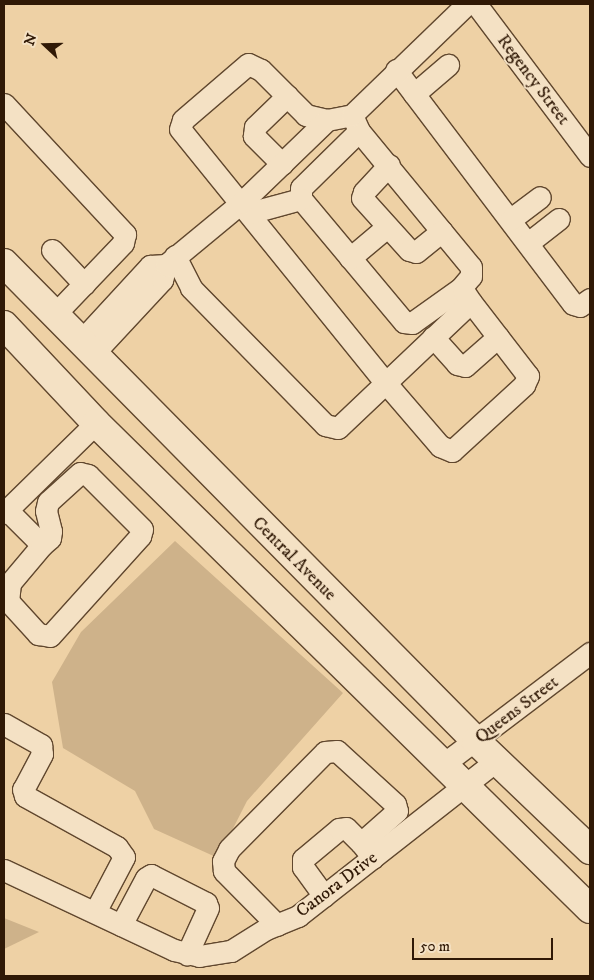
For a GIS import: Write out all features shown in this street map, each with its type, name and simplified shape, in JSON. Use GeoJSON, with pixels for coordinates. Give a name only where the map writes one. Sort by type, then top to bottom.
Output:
{"type":"FeatureCollection","features":[{"type":"Feature","properties":{"kind":"main road","name":"Central Avenue"},"geometry":{"type":"LineString","coordinates":[[4,263],[85,349],[476,741],[590,850]]}},
{"type":"Feature","properties":{"kind":"main road"},"geometry":{"type":"LineString","coordinates":[[4,325],[96,423],[590,909]]}},
{"type":"Feature","properties":{"kind":"street"},"geometry":{"type":"LineString","coordinates":[[466,295],[412,323],[404,322],[300,199],[301,188],[356,123],[396,70],[468,4]]}},
{"type":"Feature","properties":{"kind":"street","name":"Regency Street"},"geometry":{"type":"LineString","coordinates":[[476,4],[590,156]]}},
{"type":"Feature","properties":{"kind":"street"},"geometry":{"type":"LineString","coordinates":[[170,261],[191,288],[325,426],[338,428],[384,382],[433,337],[466,295],[471,276],[471,267],[356,123],[327,120],[306,115],[261,70],[248,64],[183,120],[180,130],[384,382],[440,446],[452,451],[524,385],[528,376],[466,295]]}},
{"type":"Feature","properties":{"kind":"street"},"geometry":{"type":"LineString","coordinates":[[414,94],[448,65]]}},
{"type":"Feature","properties":{"kind":"street"},"geometry":{"type":"LineString","coordinates":[[396,70],[511,219],[573,304],[580,306],[590,299]]}},
{"type":"Feature","properties":{"kind":"street"},"geometry":{"type":"LineString","coordinates":[[282,164],[254,136],[255,127],[287,96]]}},
{"type":"Feature","properties":{"kind":"street"},"geometry":{"type":"LineString","coordinates":[[4,104],[124,234],[123,243],[53,316]]}},
{"type":"Feature","properties":{"kind":"street"},"geometry":{"type":"LineString","coordinates":[[85,349],[150,266],[170,261],[245,208],[282,164],[327,120]]}},
{"type":"Feature","properties":{"kind":"street"},"geometry":{"type":"LineString","coordinates":[[389,166],[364,192],[362,198],[409,250],[416,252],[442,231]]}},
{"type":"Feature","properties":{"kind":"street"},"geometry":{"type":"LineString","coordinates":[[511,219],[540,197]]}},
{"type":"Feature","properties":{"kind":"street"},"geometry":{"type":"LineString","coordinates":[[245,208],[300,199]]}},
{"type":"Feature","properties":{"kind":"street"},"geometry":{"type":"LineString","coordinates":[[528,244],[559,219]]}},
{"type":"Feature","properties":{"kind":"street"},"geometry":{"type":"LineString","coordinates":[[350,258],[387,227]]}},
{"type":"Feature","properties":{"kind":"street"},"geometry":{"type":"LineString","coordinates":[[52,250],[84,284]]}},
{"type":"Feature","properties":{"kind":"street"},"geometry":{"type":"LineString","coordinates":[[433,337],[457,364],[465,366],[498,337]]}},
{"type":"Feature","properties":{"kind":"street"},"geometry":{"type":"LineString","coordinates":[[42,545],[6,512],[96,423]]}},
{"type":"Feature","properties":{"kind":"street"},"geometry":{"type":"LineString","coordinates":[[80,473],[88,475],[142,528],[140,536],[50,636],[38,634],[8,601],[10,583],[42,545],[50,538],[51,530],[46,511],[48,502],[80,473]]}},
{"type":"Feature","properties":{"kind":"street","name":"Queens Street"},"geometry":{"type":"LineString","coordinates":[[442,765],[590,654]]}},
{"type":"Feature","properties":{"kind":"street"},"geometry":{"type":"LineString","coordinates":[[4,724],[41,746],[42,754],[23,790],[25,796],[117,847],[124,857],[95,912]]}},
{"type":"Feature","properties":{"kind":"street"},"geometry":{"type":"LineString","coordinates":[[277,925],[224,871],[223,861],[229,849],[325,752],[337,751],[395,804],[397,811],[367,851],[346,828],[339,829],[303,859],[303,867],[324,896]]}},
{"type":"Feature","properties":{"kind":"street","name":"Canora Drive"},"geometry":{"type":"LineString","coordinates":[[4,870],[187,954],[199,956],[231,951],[277,925],[298,916],[324,896],[367,851],[465,787],[497,760]]}},
{"type":"Feature","properties":{"kind":"street"},"geometry":{"type":"LineString","coordinates":[[121,925],[146,878],[151,875],[206,903],[208,908],[187,954]]}},
{"type":"Feature","properties":{"kind":"shaded area"},"geometry":{"type":"Polygon","coordinates":[[[175,541],[343,693],[247,801],[218,858],[154,829],[135,791],[63,748],[52,682],[81,632],[175,541]]]}},
{"type":"Feature","properties":{"kind":"shaded area"},"geometry":{"type":"Polygon","coordinates":[[[4,918],[39,932],[4,949],[4,918]]]}}]}
